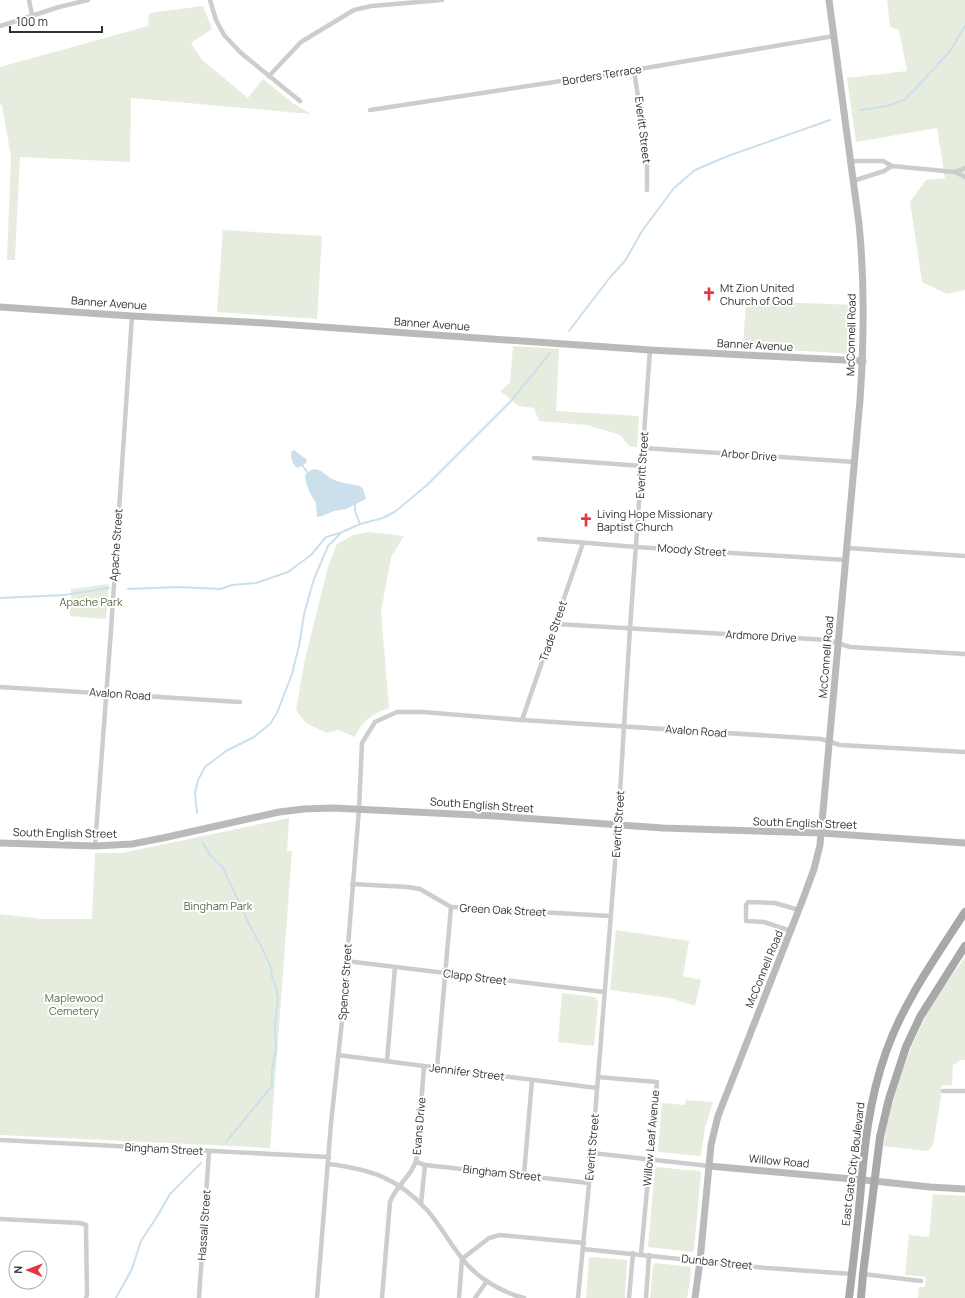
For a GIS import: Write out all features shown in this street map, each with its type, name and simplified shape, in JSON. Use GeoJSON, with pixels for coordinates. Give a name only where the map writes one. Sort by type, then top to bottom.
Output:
{"type":"FeatureCollection","features":[{"type":"Feature","properties":{"kind":"main road","name":"East Gate City Boulevard"},"geometry":{"type":"LineString","coordinates":[[849,1298],[867,1130],[872,1102],[886,1052],[906,1007],[923,977],[965,912]]}},
{"type":"Feature","properties":{"kind":"main road","name":"East Gate City Boulevard"},"geometry":{"type":"LineString","coordinates":[[861,1298],[880,1137],[889,1099],[906,1047],[920,1017],[965,946]]}},
{"type":"Feature","properties":{"kind":"street"},"geometry":{"type":"LineString","coordinates":[[29,0],[32,15]]}},
{"type":"Feature","properties":{"kind":"street"},"geometry":{"type":"LineString","coordinates":[[0,26],[59,7],[88,0]]}},
{"type":"Feature","properties":{"kind":"street"},"geometry":{"type":"LineString","coordinates":[[210,0],[216,20],[224,35],[241,53],[300,101]]}},
{"type":"Feature","properties":{"kind":"street"},"geometry":{"type":"LineString","coordinates":[[269,76],[301,42],[354,10],[370,6],[442,0]]}},
{"type":"Feature","properties":{"kind":"street","name":"McConnell Road"},"geometry":{"type":"LineString","coordinates":[[695,1298],[713,1133],[718,1116],[799,910],[814,869],[820,846],[860,400],[863,275],[859,224],[829,0]]}},
{"type":"Feature","properties":{"kind":"street","name":"Borders Terrace"},"geometry":{"type":"LineString","coordinates":[[370,110],[634,70],[834,36]]}},
{"type":"Feature","properties":{"kind":"street","name":"Everitt Street"},"geometry":{"type":"LineString","coordinates":[[634,70],[647,155],[647,190]]}},
{"type":"Feature","properties":{"kind":"street"},"geometry":{"type":"LineString","coordinates":[[850,161],[883,161],[892,166],[955,172],[965,177]]}},
{"type":"Feature","properties":{"kind":"street"},"geometry":{"type":"LineString","coordinates":[[853,182],[884,171],[892,166]]}},
{"type":"Feature","properties":{"kind":"street"},"geometry":{"type":"LineString","coordinates":[[955,172],[965,168]]}},
{"type":"Feature","properties":{"kind":"street","name":"Banner Avenue"},"geometry":{"type":"LineString","coordinates":[[0,307],[265,323],[650,350],[862,361]]}},
{"type":"Feature","properties":{"kind":"street","name":"Apache Street"},"geometry":{"type":"LineString","coordinates":[[94,846],[132,316]]}},
{"type":"Feature","properties":{"kind":"street","name":"Everitt Street"},"geometry":{"type":"LineString","coordinates":[[578,1298],[592,1153],[618,825],[630,628],[650,350]]}},
{"type":"Feature","properties":{"kind":"street","name":"Arbor Drive"},"geometry":{"type":"LineString","coordinates":[[643,448],[855,462]]}},
{"type":"Feature","properties":{"kind":"street"},"geometry":{"type":"LineString","coordinates":[[534,458],[642,466]]}},
{"type":"Feature","properties":{"kind":"street","name":"Moody Street"},"geometry":{"type":"LineString","coordinates":[[539,539],[636,547],[846,560]]}},
{"type":"Feature","properties":{"kind":"street","name":"Trade Street"},"geometry":{"type":"LineString","coordinates":[[522,720],[583,542]]}},
{"type":"Feature","properties":{"kind":"street"},"geometry":{"type":"LineString","coordinates":[[847,548],[965,556]]}},
{"type":"Feature","properties":{"kind":"street","name":"Ardmore Drive"},"geometry":{"type":"LineString","coordinates":[[556,624],[828,640],[850,647],[965,654]]}},
{"type":"Feature","properties":{"kind":"street","name":"Avalon Road"},"geometry":{"type":"LineString","coordinates":[[0,687],[240,702]]}},
{"type":"Feature","properties":{"kind":"street","name":"Spencer Street"},"geometry":{"type":"LineString","coordinates":[[317,1298],[359,809],[362,744],[375,722],[397,712],[427,712]]}},
{"type":"Feature","properties":{"kind":"street","name":"Avalon Road"},"geometry":{"type":"LineString","coordinates":[[427,712],[624,727],[821,739],[840,745],[965,752]]}},
{"type":"Feature","properties":{"kind":"street","name":"South English Street"},"geometry":{"type":"LineString","coordinates":[[0,843],[94,846],[118,845],[144,842],[264,815],[292,810],[318,808],[488,816],[727,831],[821,833],[965,843]]}},
{"type":"Feature","properties":{"kind":"street","name":"Green Oak Street"},"geometry":{"type":"LineString","coordinates":[[352,884],[408,886],[420,889],[451,907],[610,916]]}},
{"type":"Feature","properties":{"kind":"street"},"geometry":{"type":"LineString","coordinates":[[791,931],[764,922],[746,921],[746,905],[748,902],[774,902],[799,910]]}},
{"type":"Feature","properties":{"kind":"street"},"geometry":{"type":"LineString","coordinates":[[437,1068],[451,907]]}},
{"type":"Feature","properties":{"kind":"street","name":"Clapp Street"},"geometry":{"type":"LineString","coordinates":[[346,961],[604,992]]}},
{"type":"Feature","properties":{"kind":"street"},"geometry":{"type":"LineString","coordinates":[[387,1061],[395,966]]}},
{"type":"Feature","properties":{"kind":"street","name":"Jennifer Street"},"geometry":{"type":"LineString","coordinates":[[338,1055],[597,1088]]}},
{"type":"Feature","properties":{"kind":"street","name":"Evans Drive"},"geometry":{"type":"LineString","coordinates":[[382,1298],[389,1208],[392,1195],[416,1162],[424,1066]]}},
{"type":"Feature","properties":{"kind":"street","name":"Willow Leaf Avenue"},"geometry":{"type":"LineString","coordinates":[[598,1077],[657,1082],[641,1254]]}},
{"type":"Feature","properties":{"kind":"street"},"geometry":{"type":"LineString","coordinates":[[524,1175],[532,1080]]}},
{"type":"Feature","properties":{"kind":"street"},"geometry":{"type":"LineString","coordinates":[[943,1091],[965,1091]]}},
{"type":"Feature","properties":{"kind":"street","name":"Bingham Street"},"geometry":{"type":"LineString","coordinates":[[0,1140],[328,1157]]}},
{"type":"Feature","properties":{"kind":"street","name":"Hassall Street"},"geometry":{"type":"LineString","coordinates":[[199,1298],[209,1152]]}},
{"type":"Feature","properties":{"kind":"street","name":"Willow Road"},"geometry":{"type":"LineString","coordinates":[[592,1153],[709,1166],[965,1189]]}},
{"type":"Feature","properties":{"kind":"street","name":"Bingham Street"},"geometry":{"type":"LineString","coordinates":[[416,1162],[425,1165],[589,1183]]}},
{"type":"Feature","properties":{"kind":"street"},"geometry":{"type":"LineString","coordinates":[[328,1164],[349,1166],[376,1173],[409,1193],[428,1212],[470,1268],[487,1281],[507,1292],[524,1298]]}},
{"type":"Feature","properties":{"kind":"street","name":"Evans Drive"},"geometry":{"type":"LineString","coordinates":[[421,1204],[425,1165]]}},
{"type":"Feature","properties":{"kind":"street"},"geometry":{"type":"LineString","coordinates":[[0,1219],[80,1223],[86,1225],[86,1298]]}},
{"type":"Feature","properties":{"kind":"street"},"geometry":{"type":"LineString","coordinates":[[459,1298],[462,1259],[490,1238],[500,1235],[584,1243]]}},
{"type":"Feature","properties":{"kind":"street","name":"Dunbar Street"},"geometry":{"type":"LineString","coordinates":[[583,1248],[767,1268],[852,1274]]}},
{"type":"Feature","properties":{"kind":"street"},"geometry":{"type":"LineString","coordinates":[[629,1298],[633,1253]]}},
{"type":"Feature","properties":{"kind":"street"},"geometry":{"type":"LineString","coordinates":[[646,1298],[649,1255]]}},
{"type":"Feature","properties":{"kind":"street"},"geometry":{"type":"LineString","coordinates":[[863,1274],[921,1281]]}},
{"type":"Feature","properties":{"kind":"street"},"geometry":{"type":"LineString","coordinates":[[475,1298],[487,1281]]}},
{"type":"Feature","properties":{"kind":"green space"},"geometry":{"type":"Polygon","coordinates":[[[887,0],[965,0],[965,290],[947,294],[922,282],[910,202],[926,180],[945,178],[937,128],[856,142],[847,78],[907,71],[899,30],[890,27],[887,0]]]}},
{"type":"Feature","properties":{"kind":"green space"},"geometry":{"type":"Polygon","coordinates":[[[203,6],[212,29],[191,43],[202,60],[248,98],[263,79],[294,104],[311,114],[131,98],[130,162],[20,157],[15,260],[7,260],[11,157],[2,105],[0,105],[0,67],[148,26],[149,13],[203,6]]]}},
{"type":"Feature","properties":{"kind":"green space"},"geometry":{"type":"Polygon","coordinates":[[[223,230],[322,236],[317,319],[217,312],[223,230]]]}},
{"type":"Feature","properties":{"kind":"green space"},"geometry":{"type":"Polygon","coordinates":[[[746,301],[857,305],[857,349],[852,354],[743,347],[746,301]]]}},
{"type":"Feature","properties":{"kind":"green space"},"geometry":{"type":"Polygon","coordinates":[[[513,346],[559,349],[556,411],[639,416],[637,447],[630,447],[620,435],[587,425],[539,421],[534,408],[519,406],[500,391],[510,383],[513,346]]]}},
{"type":"Feature","properties":{"kind":"green space"},"geometry":{"type":"Polygon","coordinates":[[[369,532],[404,536],[391,557],[381,612],[389,708],[364,722],[355,737],[338,730],[327,733],[306,723],[296,710],[305,659],[328,567],[337,544],[353,535],[369,532]]]}},
{"type":"Feature","properties":{"kind":"green space","name":"Apache Park"},"geometry":{"type":"Polygon","coordinates":[[[109,584],[106,619],[70,616],[71,589],[109,584]]]}},
{"type":"Feature","properties":{"kind":"green space"},"geometry":{"type":"Polygon","coordinates":[[[289,818],[287,851],[292,851],[270,1148],[0,1135],[0,914],[42,919],[92,919],[95,853],[122,853],[289,818]]]}},
{"type":"Feature","properties":{"kind":"green space"},"geometry":{"type":"Polygon","coordinates":[[[616,930],[689,941],[683,976],[701,980],[695,1006],[670,998],[610,990],[616,930]]]}},
{"type":"Feature","properties":{"kind":"green space"},"geometry":{"type":"Polygon","coordinates":[[[965,957],[965,1060],[961,1060],[953,1065],[952,1085],[941,1086],[941,1097],[933,1145],[928,1151],[883,1146],[890,1112],[900,1079],[918,1031],[930,1008],[965,957]]]}},
{"type":"Feature","properties":{"kind":"green space"},"geometry":{"type":"Polygon","coordinates":[[[562,993],[595,997],[598,1002],[594,1046],[558,1042],[562,993]]]}},
{"type":"Feature","properties":{"kind":"green space"},"geometry":{"type":"Polygon","coordinates":[[[686,1100],[713,1102],[705,1128],[701,1155],[659,1152],[662,1103],[685,1105],[686,1100]]]}},
{"type":"Feature","properties":{"kind":"green space"},"geometry":{"type":"Polygon","coordinates":[[[656,1167],[699,1171],[701,1173],[694,1250],[692,1252],[648,1247],[656,1167]]]}},
{"type":"Feature","properties":{"kind":"green space"},"geometry":{"type":"Polygon","coordinates":[[[933,1194],[965,1196],[965,1298],[918,1298],[919,1287],[925,1287],[926,1277],[905,1275],[909,1235],[929,1237],[933,1194]]]}},
{"type":"Feature","properties":{"kind":"green space"},"geometry":{"type":"Polygon","coordinates":[[[590,1257],[626,1260],[625,1298],[586,1298],[590,1257]]]}},
{"type":"Feature","properties":{"kind":"green space"},"geometry":{"type":"Polygon","coordinates":[[[656,1263],[691,1267],[687,1298],[650,1298],[653,1265],[656,1263]]]}},
{"type":"Feature","properties":{"kind":"water"},"geometry":{"type":"Polygon","coordinates":[[[294,450],[306,459],[307,462],[297,468],[292,459],[291,452],[294,450]]]}},
{"type":"Feature","properties":{"kind":"water"},"geometry":{"type":"Polygon","coordinates":[[[315,469],[334,480],[360,486],[363,489],[366,499],[346,509],[334,511],[317,517],[316,503],[306,483],[305,475],[311,470],[315,469]]]}},
{"type":"Feature","properties":{"kind":"waterway"},"geometry":{"type":"LineString","coordinates":[[860,110],[887,106],[904,100],[950,51],[965,26]]}},
{"type":"Feature","properties":{"kind":"waterway"},"geometry":{"type":"LineString","coordinates":[[569,331],[611,276],[625,261],[642,231],[674,188],[695,170],[728,156],[830,120]]}},
{"type":"Feature","properties":{"kind":"waterway"},"geometry":{"type":"LineString","coordinates":[[128,589],[178,587],[221,589],[232,585],[256,583],[288,572],[311,555],[326,537],[340,533],[360,524],[383,518],[396,511],[427,485],[510,402],[550,353]]}},
{"type":"Feature","properties":{"kind":"waterway"},"geometry":{"type":"LineString","coordinates":[[302,465],[308,473]]}},
{"type":"Feature","properties":{"kind":"waterway"},"geometry":{"type":"LineString","coordinates":[[353,503],[355,504],[355,511],[360,524]]}},
{"type":"Feature","properties":{"kind":"waterway"},"geometry":{"type":"LineString","coordinates":[[197,813],[195,793],[198,780],[205,767],[226,751],[254,737],[270,724],[277,713],[292,674],[299,646],[304,614],[314,579],[328,546],[340,534]]}},
{"type":"Feature","properties":{"kind":"waterway"},"geometry":{"type":"LineString","coordinates":[[0,598],[64,595],[109,588]]}},
{"type":"Feature","properties":{"kind":"waterway"},"geometry":{"type":"LineString","coordinates":[[203,843],[210,855],[223,868],[262,948],[271,968],[278,999],[275,1024],[276,1050],[272,1070],[272,1086],[226,1142]]}},
{"type":"Feature","properties":{"kind":"waterway"},"geometry":{"type":"LineString","coordinates":[[116,1298],[132,1269],[141,1241],[170,1194],[201,1163]]}},
{"type":"Feature","properties":{"kind":"place","name":"Mt Zion United Church of God"},"geometry":{"type":"Point","coordinates":[709,294]}},
{"type":"Feature","properties":{"kind":"place","name":"Living Hope Missionary Baptist Church"},"geometry":{"type":"Point","coordinates":[586,520]}},
{"type":"Feature","properties":{"kind":"park label","name":"Bingham Park"},"geometry":{"type":"Point","coordinates":[218,906]}},
{"type":"Feature","properties":{"kind":"park label","name":"Maplewood Cemetery"},"geometry":{"type":"Point","coordinates":[74,1004]}}]}
